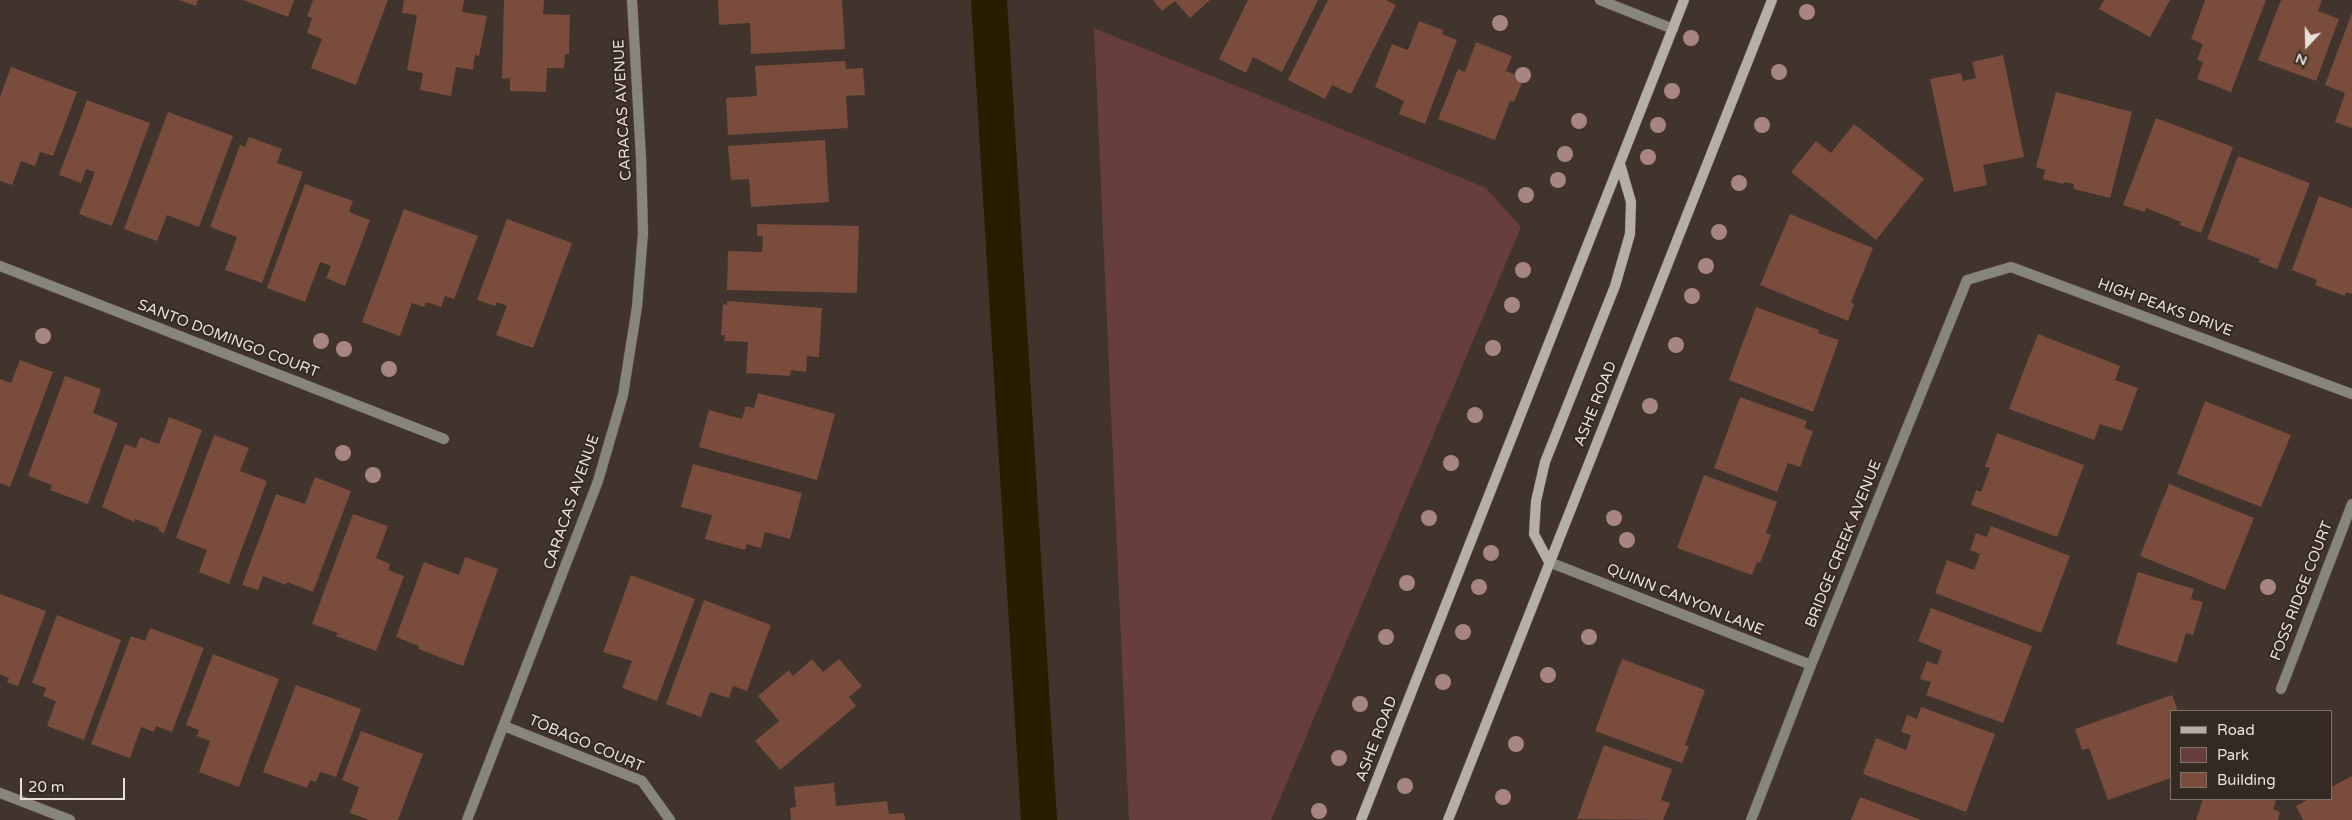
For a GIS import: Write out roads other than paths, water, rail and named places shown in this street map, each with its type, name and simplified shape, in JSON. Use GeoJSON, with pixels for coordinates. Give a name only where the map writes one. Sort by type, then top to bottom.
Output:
{"type":"FeatureCollection","features":[{"type":"Feature","properties":{"kind":"street","name":"CARACAS AVENUE"},"geometry":{"type":"LineString","coordinates":[[467,820],[598,482],[623,395],[637,307],[643,233],[641,158],[632,0]]}},
{"type":"Feature","properties":{"kind":"street"},"geometry":{"type":"LineString","coordinates":[[1600,0],[1673,29]]}},
{"type":"Feature","properties":{"kind":"street","name":"ASHE ROAD"},"geometry":{"type":"LineString","coordinates":[[1361,820],[1684,0]]}},
{"type":"Feature","properties":{"kind":"street","name":"ASHE ROAD"},"geometry":{"type":"LineString","coordinates":[[1448,820],[1772,0]]}},
{"type":"Feature","properties":{"kind":"street"},"geometry":{"type":"LineString","coordinates":[[1549,562],[1534,534],[1536,501],[1545,462],[1615,286],[1630,234],[1630,202],[1620,164]]}},
{"type":"Feature","properties":{"kind":"street","name":"SANTO DOMINGO COURT"},"geometry":{"type":"LineString","coordinates":[[0,266],[444,439]]}},
{"type":"Feature","properties":{"kind":"street","name":"HIGH PEAKS DRIVE"},"geometry":{"type":"LineString","coordinates":[[1967,280],[2011,267],[2352,394]]}},
{"type":"Feature","properties":{"kind":"street","name":"BRIDGE CREEK AVENUE"},"geometry":{"type":"LineString","coordinates":[[1751,820],[1811,665],[1967,280]]}},
{"type":"Feature","properties":{"kind":"street","name":"FOSS RIDGE COURT"},"geometry":{"type":"LineString","coordinates":[[2280,689],[2352,504]]}},
{"type":"Feature","properties":{"kind":"street","name":"QUINN CANYON LANE"},"geometry":{"type":"LineString","coordinates":[[1549,562],[1811,665]]}},
{"type":"Feature","properties":{"kind":"street","name":"TOBAGO COURT"},"geometry":{"type":"LineString","coordinates":[[504,726],[642,781],[670,820]]}},
{"type":"Feature","properties":{"kind":"street"},"geometry":{"type":"LineString","coordinates":[[0,793],[70,820]]}},
{"type":"Feature","properties":{"kind":"waterway"},"geometry":{"type":"LineString","coordinates":[[989,0],[1039,820]]}}]}
